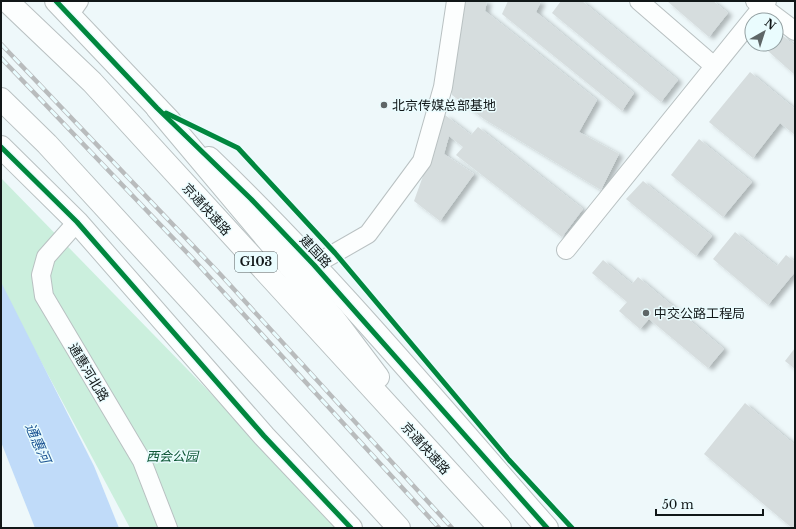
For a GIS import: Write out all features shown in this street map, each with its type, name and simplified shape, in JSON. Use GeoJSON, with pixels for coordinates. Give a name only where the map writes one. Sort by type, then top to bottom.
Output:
{"type":"FeatureCollection","features":[{"type":"Feature","properties":{"kind":"main road","name":"京通快速路"},"geometry":{"type":"LineString","coordinates":[[7,1],[92,82],[500,528]]}},
{"type":"Feature","properties":{"kind":"main road","name":"建国路"},"geometry":{"type":"LineString","coordinates":[[68,5],[157,108],[251,199],[314,265],[547,528]]}},
{"type":"Feature","properties":{"kind":"main road"},"geometry":{"type":"LineString","coordinates":[[1,99],[47,144],[399,528]]}},
{"type":"Feature","properties":{"kind":"main road"},"geometry":{"type":"LineString","coordinates":[[157,108],[335,320],[460,485]]}},
{"type":"Feature","properties":{"kind":"main road"},"geometry":{"type":"LineString","coordinates":[[1,147],[77,222],[264,436],[351,528]]}},
{"type":"Feature","properties":{"kind":"street"},"geometry":{"type":"LineString","coordinates":[[314,265],[368,234],[422,161],[444,87],[456,1]]}},
{"type":"Feature","properties":{"kind":"street"},"geometry":{"type":"LineString","coordinates":[[638,1],[714,66]]}},
{"type":"Feature","properties":{"kind":"street"},"geometry":{"type":"LineString","coordinates":[[566,250],[714,66],[761,3],[795,30]]}},
{"type":"Feature","properties":{"kind":"street","name":"通惠河北路"},"geometry":{"type":"LineString","coordinates":[[77,222],[46,257],[41,275],[44,296],[142,461],[168,528]]}},
{"type":"Feature","properties":{"kind":"green space","name":"西会公园"},"geometry":{"type":"Polygon","coordinates":[[[1,178],[342,528],[130,528],[1,287],[1,178]]]}},
{"type":"Feature","properties":{"kind":"water","name":"通惠河"},"geometry":{"type":"Polygon","coordinates":[[[1,282],[94,466],[119,528],[35,528],[1,442],[1,282]]]}},
{"type":"Feature","properties":{"kind":"building"},"geometry":{"type":"Polygon","coordinates":[[[465,1],[487,1],[485,11],[597,100],[579,132],[619,154],[601,190],[484,119],[452,95],[452,80],[465,1]]]}},
{"type":"Feature","properties":{"kind":"building"},"geometry":{"type":"Polygon","coordinates":[[[508,1],[541,1],[536,12],[634,93],[622,111],[502,14],[508,1]]]}},
{"type":"Feature","properties":{"kind":"building"},"geometry":{"type":"Polygon","coordinates":[[[561,1],[582,1],[678,80],[661,102],[552,13],[561,1]]]}},
{"type":"Feature","properties":{"kind":"building"},"geometry":{"type":"Polygon","coordinates":[[[667,1],[713,1],[728,13],[709,37],[667,1]]]}},
{"type":"Feature","properties":{"kind":"building"},"geometry":{"type":"Polygon","coordinates":[[[784,37],[795,46],[795,75],[769,52],[784,52],[784,37]]]}},
{"type":"Feature","properties":{"kind":"building"},"geometry":{"type":"Polygon","coordinates":[[[750,72],[795,109],[795,135],[780,123],[753,158],[709,122],[750,72]]]}},
{"type":"Feature","properties":{"kind":"building"},"geometry":{"type":"Polygon","coordinates":[[[445,115],[471,135],[478,127],[583,209],[562,237],[456,155],[463,147],[449,136],[444,154],[474,174],[440,221],[414,201],[445,115]]]}},
{"type":"Feature","properties":{"kind":"building"},"geometry":{"type":"Polygon","coordinates":[[[699,139],[752,182],[723,217],[671,175],[699,139]]]}},
{"type":"Feature","properties":{"kind":"building"},"geometry":{"type":"Polygon","coordinates":[[[643,181],[712,236],[696,256],[626,199],[643,181]]]}},
{"type":"Feature","properties":{"kind":"building"},"geometry":{"type":"Polygon","coordinates":[[[735,232],[777,266],[786,255],[795,262],[795,272],[768,305],[713,259],[735,232]]]}},
{"type":"Feature","properties":{"kind":"building"},"geometry":{"type":"Polygon","coordinates":[[[603,260],[632,284],[638,277],[724,349],[708,368],[649,319],[640,329],[619,311],[627,302],[592,273],[603,260]]]}},
{"type":"Feature","properties":{"kind":"building"},"geometry":{"type":"Polygon","coordinates":[[[795,348],[795,369],[785,361],[795,348]]]}},
{"type":"Feature","properties":{"kind":"building"},"geometry":{"type":"Polygon","coordinates":[[[745,403],[795,445],[795,528],[792,528],[704,454],[745,403]]]}},
{"type":"Feature","properties":{"kind":"railway"},"geometry":{"type":"LineString","coordinates":[[1,44],[220,274],[452,528]]}},
{"type":"Feature","properties":{"kind":"railway"},"geometry":{"type":"LineString","coordinates":[[1,58],[194,260],[439,528]]}},
{"type":"Feature","properties":{"kind":"cycle path"},"geometry":{"type":"LineString","coordinates":[[56,1],[157,108],[251,199],[314,265],[547,528]]}},
{"type":"Feature","properties":{"kind":"cycle path"},"geometry":{"type":"LineString","coordinates":[[166,113],[238,148],[335,253],[509,460],[572,528]]}},
{"type":"Feature","properties":{"kind":"cycle path"},"geometry":{"type":"LineString","coordinates":[[1,147],[77,222],[264,436],[351,528]]}},
{"type":"Feature","properties":{"kind":"place","name":"北京传媒总部基地"},"geometry":{"type":"Point","coordinates":[384,105]}},
{"type":"Feature","properties":{"kind":"place","name":"中交公路工程局"},"geometry":{"type":"Point","coordinates":[646,313]}}]}
